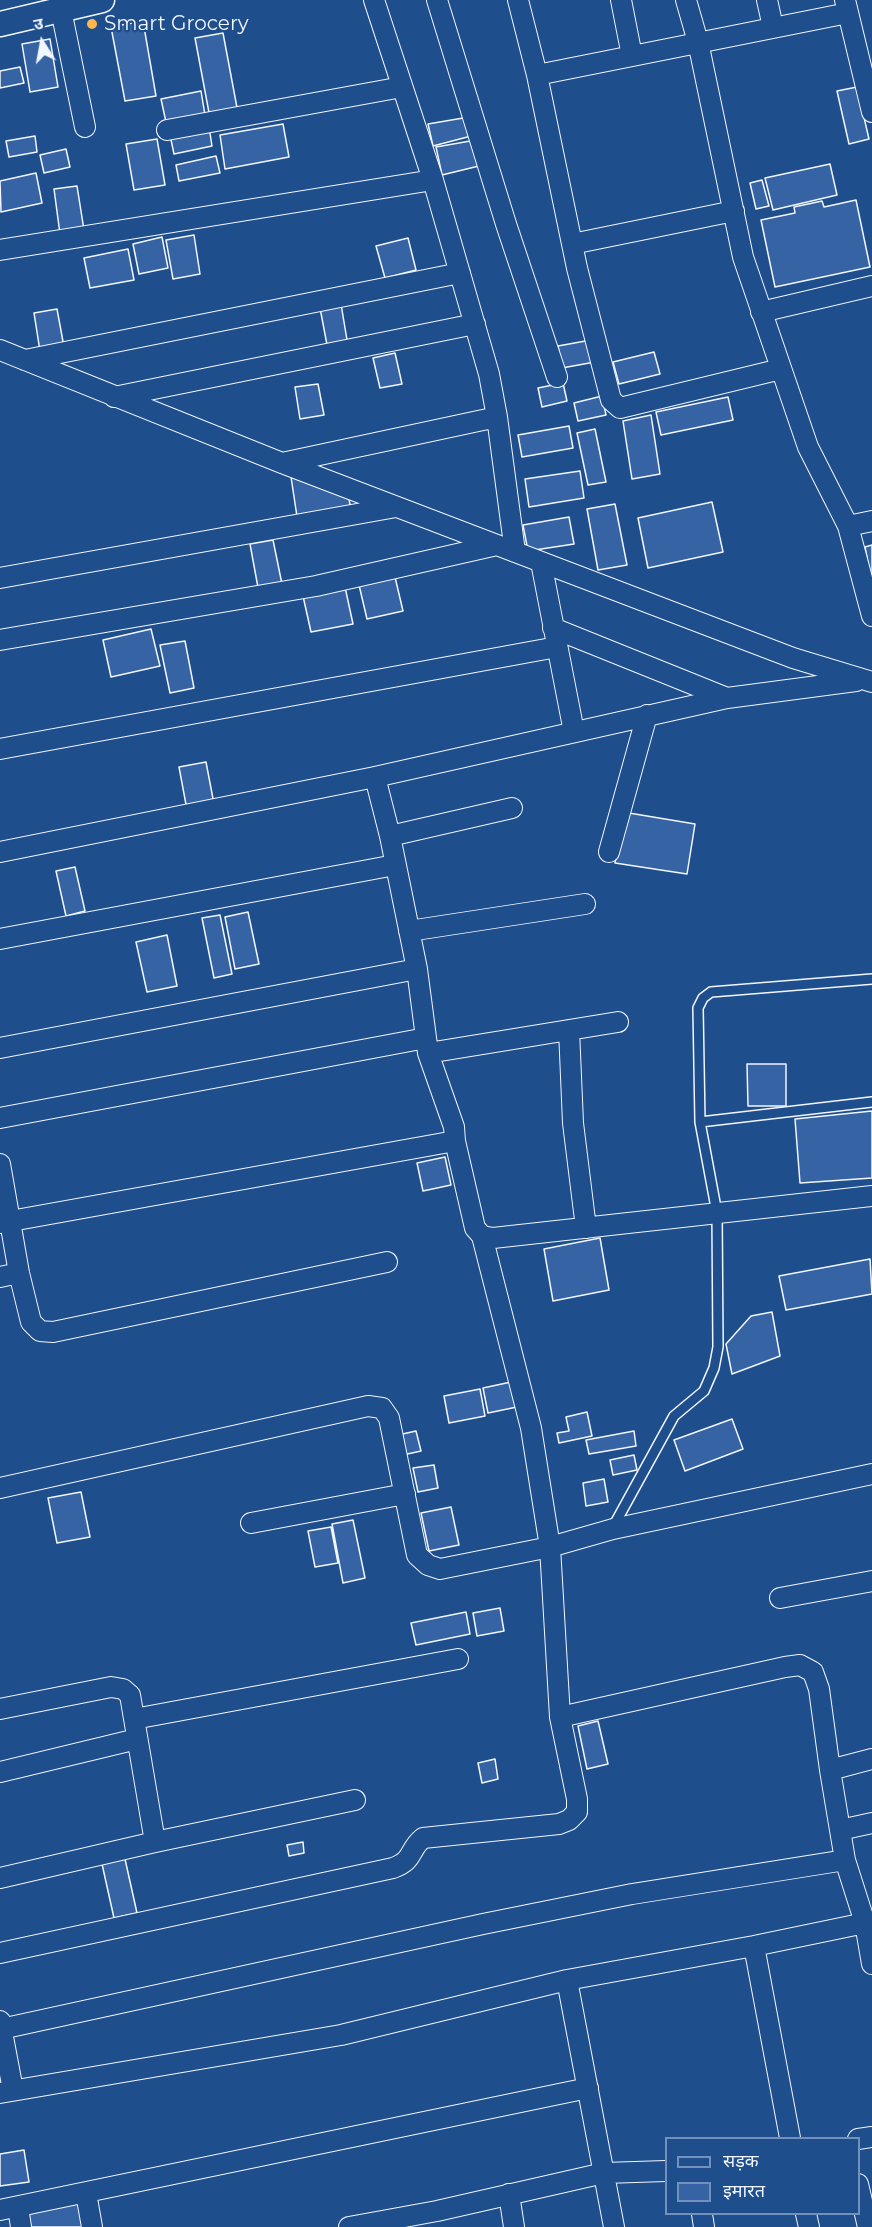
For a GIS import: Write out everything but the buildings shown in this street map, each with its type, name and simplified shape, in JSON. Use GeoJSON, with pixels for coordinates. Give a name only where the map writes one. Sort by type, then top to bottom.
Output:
{"type":"FeatureCollection","features":[{"type":"Feature","properties":{"kind":"street"},"geometry":{"type":"LineString","coordinates":[[0,24],[102,0]]}},
{"type":"Feature","properties":{"kind":"street"},"geometry":{"type":"LineString","coordinates":[[374,0],[433,180],[489,374],[498,417],[506,549]]}},
{"type":"Feature","properties":{"kind":"street"},"geometry":{"type":"LineString","coordinates":[[437,0],[556,377]]}},
{"type":"Feature","properties":{"kind":"street"},"geometry":{"type":"LineString","coordinates":[[518,0],[537,75],[572,244],[611,400],[620,408],[781,369]]}},
{"type":"Feature","properties":{"kind":"street"},"geometry":{"type":"LineString","coordinates":[[621,0],[632,56]]}},
{"type":"Feature","properties":{"kind":"street"},"geometry":{"type":"LineString","coordinates":[[686,0],[698,42],[743,257],[808,447],[848,526],[872,616]]}},
{"type":"Feature","properties":{"kind":"street"},"geometry":{"type":"LineString","coordinates":[[767,0],[774,27]]}},
{"type":"Feature","properties":{"kind":"street"},"geometry":{"type":"LineString","coordinates":[[537,75],[774,27],[847,6],[864,45],[872,112]]}},
{"type":"Feature","properties":{"kind":"street"},"geometry":{"type":"LineString","coordinates":[[61,10],[85,127]]}},
{"type":"Feature","properties":{"kind":"street"},"geometry":{"type":"LineString","coordinates":[[166,130],[402,87]]}},
{"type":"Feature","properties":{"kind":"street"},"geometry":{"type":"LineString","coordinates":[[0,250],[433,180]]}},
{"type":"Feature","properties":{"kind":"street"},"geometry":{"type":"LineString","coordinates":[[572,244],[734,211]]}},
{"type":"Feature","properties":{"kind":"street"},"geometry":{"type":"LineString","coordinates":[[25,360],[460,273]]}},
{"type":"Feature","properties":{"kind":"street"},"geometry":{"type":"LineString","coordinates":[[761,312],[872,286]]}},
{"type":"Feature","properties":{"kind":"street"},"geometry":{"type":"LineString","coordinates":[[114,397],[475,324]]}},
{"type":"Feature","properties":{"kind":"street"},"geometry":{"type":"LineString","coordinates":[[0,350],[114,397],[506,549],[793,658],[867,681]]}},
{"type":"Feature","properties":{"kind":"street"},"geometry":{"type":"LineString","coordinates":[[282,463],[498,417]]}},
{"type":"Feature","properties":{"kind":"street"},"geometry":{"type":"LineString","coordinates":[[0,578],[397,507]]}},
{"type":"Feature","properties":{"kind":"street"},"geometry":{"type":"LineString","coordinates":[[848,526],[872,521]]}},
{"type":"Feature","properties":{"kind":"street"},"geometry":{"type":"LineString","coordinates":[[0,640],[316,586],[506,549]]}},
{"type":"Feature","properties":{"kind":"street"},"geometry":{"type":"LineString","coordinates":[[541,562],[574,732]]}},
{"type":"Feature","properties":{"kind":"street"},"geometry":{"type":"LineString","coordinates":[[0,749],[555,638],[727,698]]}},
{"type":"Feature","properties":{"kind":"street"},"geometry":{"type":"LineString","coordinates":[[0,852],[375,777],[727,698],[867,681]]}},
{"type":"Feature","properties":{"kind":"street"},"geometry":{"type":"LineString","coordinates":[[609,852],[648,715]]}},
{"type":"Feature","properties":{"kind":"street"},"geometry":{"type":"LineString","coordinates":[[0,1953],[393,1868],[404,1864],[410,1858],[416,1844],[423,1838],[559,1824],[569,1820],[577,1812],[577,1799],[560,1718],[550,1547],[531,1428],[482,1236],[475,1228],[454,1127],[427,1045],[417,969],[390,836],[375,777]]}},
{"type":"Feature","properties":{"kind":"street"},"geometry":{"type":"LineString","coordinates":[[390,836],[512,808]]}},
{"type":"Feature","properties":{"kind":"street"},"geometry":{"type":"LineString","coordinates":[[0,939],[395,865]]}},
{"type":"Feature","properties":{"kind":"street"},"geometry":{"type":"LineString","coordinates":[[409,931],[585,903]]}},
{"type":"Feature","properties":{"kind":"street"},"geometry":{"type":"LineString","coordinates":[[0,1048],[417,969]]}},
{"type":"Feature","properties":{"kind":"street"},"geometry":{"type":"LineString","coordinates":[[0,1118],[427,1045],[569,1030],[618,1022]]}},
{"type":"Feature","properties":{"kind":"street"},"geometry":{"type":"LineString","coordinates":[[569,1030],[573,1123],[586,1228]]}},
{"type":"Feature","properties":{"kind":"street"},"geometry":{"type":"LineString","coordinates":[[5,1222],[455,1140]]}},
{"type":"Feature","properties":{"kind":"street"},"geometry":{"type":"LineString","coordinates":[[0,1164],[10,1275],[31,1322],[40,1331],[53,1332],[387,1262]]}},
{"type":"Feature","properties":{"kind":"street"},"geometry":{"type":"LineString","coordinates":[[482,1236],[493,1238],[872,1196]]}},
{"type":"Feature","properties":{"kind":"street"},"geometry":{"type":"LineString","coordinates":[[0,1488],[368,1406],[382,1408],[389,1418],[417,1555],[428,1565],[440,1569],[550,1547],[613,1529],[872,1474]]}},
{"type":"Feature","properties":{"kind":"street"},"geometry":{"type":"LineString","coordinates":[[251,1523],[405,1494]]}},
{"type":"Feature","properties":{"kind":"street"},"geometry":{"type":"LineString","coordinates":[[780,1598],[872,1581]]}},
{"type":"Feature","properties":{"kind":"street"},"geometry":{"type":"LineString","coordinates":[[134,1719],[458,1659]]}},
{"type":"Feature","properties":{"kind":"street"},"geometry":{"type":"LineString","coordinates":[[560,1718],[800,1665],[813,1672],[819,1689],[845,1860],[865,1923],[872,1964]]}},
{"type":"Feature","properties":{"kind":"street"},"geometry":{"type":"LineString","coordinates":[[0,1709],[111,1686],[123,1689],[130,1695],[155,1842]]}},
{"type":"Feature","properties":{"kind":"street"},"geometry":{"type":"LineString","coordinates":[[0,1772],[137,1740]]}},
{"type":"Feature","properties":{"kind":"street"},"geometry":{"type":"LineString","coordinates":[[830,1770],[872,1759]]}},
{"type":"Feature","properties":{"kind":"street"},"geometry":{"type":"LineString","coordinates":[[0,1878],[155,1842],[355,1800]]}},
{"type":"Feature","properties":{"kind":"street"},"geometry":{"type":"LineString","coordinates":[[840,1830],[872,1823]]}},
{"type":"Feature","properties":{"kind":"street"},"geometry":{"type":"LineString","coordinates":[[845,1860],[632,1894],[1,2025],[6,2091],[341,2034],[567,1980],[865,1923]]}},
{"type":"Feature","properties":{"kind":"street"},"geometry":{"type":"LineString","coordinates":[[754,1946],[790,2137]]}},
{"type":"Feature","properties":{"kind":"street"},"geometry":{"type":"LineString","coordinates":[[567,1980],[614,2227]]}},
{"type":"Feature","properties":{"kind":"street"},"geometry":{"type":"LineString","coordinates":[[21,2227],[9,2208],[588,2088]]}},
{"type":"Feature","properties":{"kind":"street"},"geometry":{"type":"LineString","coordinates":[[349,2227],[438,2219],[509,2194],[604,2173],[665,2172]]}},
{"type":"Feature","properties":{"kind":"street"},"geometry":{"type":"LineString","coordinates":[[86,2193],[92,2227]]}},
{"type":"Feature","properties":{"kind":"street"},"geometry":{"type":"LineString","coordinates":[[860,2193],[868,2227]]}},
{"type":"Feature","properties":{"kind":"street"},"geometry":{"type":"LineString","coordinates":[[509,2194],[514,2227]]}},
{"type":"Feature","properties":{"kind":"lane"},"geometry":{"type":"LineString","coordinates":[[613,1529],[674,1416],[704,1391],[714,1368],[718,1347],[717,1213],[700,1122],[698,1008],[703,998],[711,992],[872,979]]}},
{"type":"Feature","properties":{"kind":"lane"},"geometry":{"type":"LineString","coordinates":[[700,1122],[872,1102]]}},
{"type":"Feature","properties":{"kind":"place","name":"Smart Grocery"},"geometry":{"type":"Point","coordinates":[92,24]}}]}
